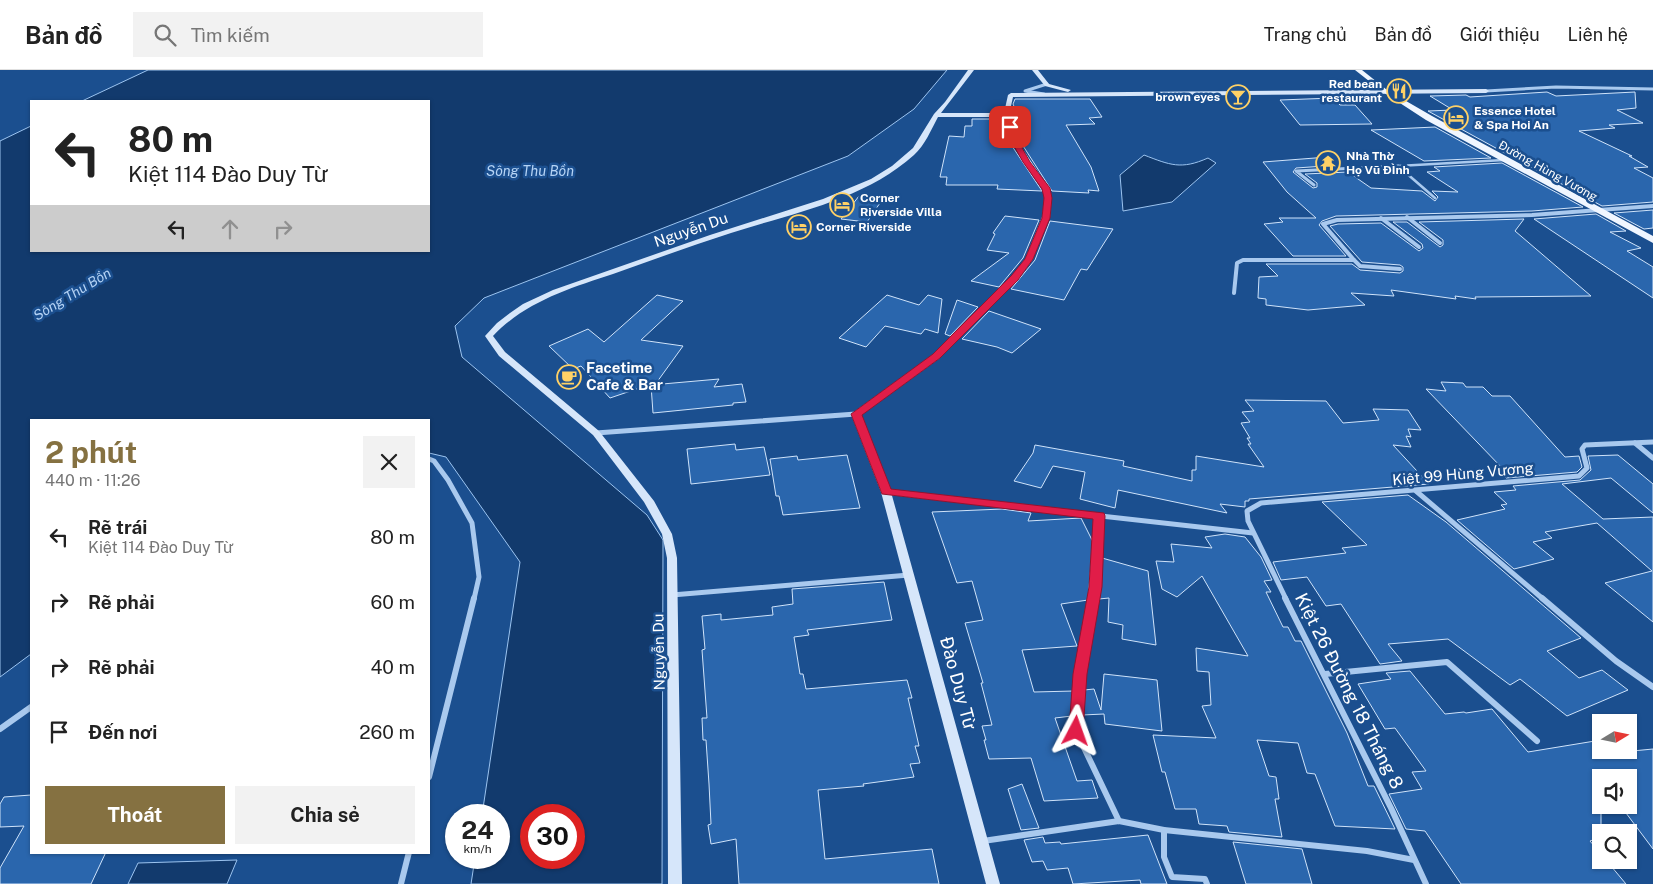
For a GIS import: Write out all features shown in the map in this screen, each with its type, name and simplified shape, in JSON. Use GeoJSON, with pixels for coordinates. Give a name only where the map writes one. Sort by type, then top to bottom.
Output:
{"type":"FeatureCollection","features":[{"type":"Feature","properties":{"kind":"main road","name":"Đường Hùng Vương"},"geometry":{"type":"LineString","coordinates":[[1358,70],[1384,92],[1596,211],[1653,240]]}},
{"type":"Feature","properties":{"kind":"street"},"geometry":{"type":"LineString","coordinates":[[936,115],[971,70]]}},
{"type":"Feature","properties":{"kind":"street"},"geometry":{"type":"LineString","coordinates":[[1035,70],[1047,84],[1060,89],[1086,94]]}},
{"type":"Feature","properties":{"kind":"street"},"geometry":{"type":"LineString","coordinates":[[1047,84],[1025,91],[1048,95]]}},
{"type":"Feature","properties":{"kind":"street"},"geometry":{"type":"LineString","coordinates":[[596,434],[856,414],[937,356],[1008,285],[1029,259],[1046,218],[1048,198],[1046,188],[1027,162],[1014,139],[1006,115],[1011,95],[1486,91],[1575,87],[1653,89]]}},
{"type":"Feature","properties":{"kind":"street"},"geometry":{"type":"LineString","coordinates":[[936,115],[1006,115]]}},
{"type":"Feature","properties":{"kind":"street","name":"Nguyễn Du"},"geometry":{"type":"LineString","coordinates":[[675,884],[672,558],[667,534],[649,501],[596,434],[502,354],[489,336],[496,328],[520,310],[559,290],[828,199],[880,177],[913,153],[936,115]]}},
{"type":"Feature","properties":{"kind":"street"},"geometry":{"type":"LineString","coordinates":[[1314,185],[1296,171],[1398,166]]}},
{"type":"Feature","properties":{"kind":"street"},"geometry":{"type":"LineString","coordinates":[[1400,269],[1360,266],[1328,232],[1324,224],[1336,220],[1532,215],[1653,206]]}},
{"type":"Feature","properties":{"kind":"street"},"geometry":{"type":"LineString","coordinates":[[1407,217],[1440,243]]}},
{"type":"Feature","properties":{"kind":"street"},"geometry":{"type":"LineString","coordinates":[[1381,218],[1419,247]]}},
{"type":"Feature","properties":{"kind":"street"},"geometry":{"type":"LineString","coordinates":[[1234,292],[1237,263],[1243,260],[1354,260]]}},
{"type":"Feature","properties":{"kind":"street","name":"Đào Duy Từ"},"geometry":{"type":"LineString","coordinates":[[856,414],[886,492],[983,841],[993,884]]}},
{"type":"Feature","properties":{"kind":"street","name":"Kiệt 99 Hùng Vương"},"geometry":{"type":"LineString","coordinates":[[1247,511],[1261,503],[1579,476],[1587,468],[1582,449],[1585,445],[1653,442]]}},
{"type":"Feature","properties":{"kind":"street"},"geometry":{"type":"LineString","coordinates":[[1635,443],[1653,458]]}},
{"type":"Feature","properties":{"kind":"street"},"geometry":{"type":"LineString","coordinates":[[430,459],[434,461],[448,480],[472,523],[480,577],[430,773]]}},
{"type":"Feature","properties":{"kind":"street"},"geometry":{"type":"LineString","coordinates":[[1416,491],[1616,661],[1653,687]]}},
{"type":"Feature","properties":{"kind":"street"},"geometry":{"type":"LineString","coordinates":[[886,492],[1253,533]]}},
{"type":"Feature","properties":{"kind":"street","name":"Kiệt 26 Đường 18 Tháng 8"},"geometry":{"type":"LineString","coordinates":[[1247,511],[1248,521],[1253,533],[1325,674],[1426,884]]}},
{"type":"Feature","properties":{"kind":"street"},"geometry":{"type":"LineString","coordinates":[[1100,516],[1096,587],[1080,674],[1076,731],[1119,822]]}},
{"type":"Feature","properties":{"kind":"street"},"geometry":{"type":"LineString","coordinates":[[672,595],[910,575]]}},
{"type":"Feature","properties":{"kind":"street"},"geometry":{"type":"LineString","coordinates":[[1325,674],[1447,662],[1537,741]]}},
{"type":"Feature","properties":{"kind":"street"},"geometry":{"type":"LineString","coordinates":[[0,730],[30,708]]}},
{"type":"Feature","properties":{"kind":"street"},"geometry":{"type":"LineString","coordinates":[[983,841],[1119,822],[1164,830],[1367,851],[1414,860]]}},
{"type":"Feature","properties":{"kind":"street"},"geometry":{"type":"LineString","coordinates":[[1164,830],[1164,857],[1172,877],[1205,879],[1207,884]]}},
{"type":"Feature","properties":{"kind":"street"},"geometry":{"type":"LineString","coordinates":[[402,884],[410,854]]}},
{"type":"Feature","properties":{"kind":"lane"},"geometry":{"type":"LineString","coordinates":[[1398,166],[1504,160]]}},
{"type":"Feature","properties":{"kind":"lane"},"geometry":{"type":"LineString","coordinates":[[1398,166],[1435,198]]}},
{"type":"Feature","properties":{"kind":"water","name":"Sông Thu Bồn"},"geometry":{"type":"Polygon","coordinates":[[[148,70],[947,70],[914,109],[848,156],[484,298],[455,326],[462,357],[647,515],[663,540],[662,884],[471,884],[473,869],[510,869],[510,804],[484,804],[520,562],[446,457],[430,453],[430,419],[30,419],[30,655],[0,677],[0,141],[30,126],[30,252],[430,252],[430,100],[84,100],[148,70]]]}},
{"type":"Feature","properties":{"kind":"water"},"geometry":{"type":"Polygon","coordinates":[[[1144,155],[1176,165],[1190,164],[1208,158],[1216,163],[1172,202],[1123,211],[1120,175],[1144,155]]]}},
{"type":"Feature","properties":{"kind":"water"},"geometry":{"type":"Polygon","coordinates":[[[237,860],[227,884],[128,884],[138,863],[237,860]]]}},
{"type":"Feature","properties":{"kind":"building"},"geometry":{"type":"Polygon","coordinates":[[[1547,92],[1556,96],[1635,92],[1636,108],[1617,110],[1643,123],[1609,125],[1615,128],[1579,131],[1632,156],[1629,156],[1648,167],[1634,168],[1653,178],[1653,202],[1602,206],[1428,111],[1453,110],[1430,96],[1466,95],[1470,97],[1547,92]]]}},
{"type":"Feature","properties":{"kind":"building"},"geometry":{"type":"Polygon","coordinates":[[[1333,98],[1340,105],[1355,105],[1372,124],[1300,125],[1280,100],[1333,98]]]}},
{"type":"Feature","properties":{"kind":"building"},"geometry":{"type":"Polygon","coordinates":[[[1015,99],[1090,99],[1102,117],[1089,118],[1095,124],[1066,125],[1091,167],[1099,191],[1088,190],[1089,193],[1052,191],[1018,138],[1011,114],[1012,111],[1016,111],[1013,104],[1015,99]]]}},
{"type":"Feature","properties":{"kind":"building"},"geometry":{"type":"Polygon","coordinates":[[[972,119],[1003,119],[1008,140],[1042,191],[997,189],[998,185],[946,185],[947,177],[940,177],[949,136],[964,137],[965,126],[972,126],[972,119]]]}},
{"type":"Feature","properties":{"kind":"building"},"geometry":{"type":"Polygon","coordinates":[[[1435,127],[1491,158],[1424,161],[1371,130],[1435,127]]]}},
{"type":"Feature","properties":{"kind":"building"},"geometry":{"type":"Polygon","coordinates":[[[1328,157],[1339,165],[1296,168],[1293,172],[1313,188],[1317,187],[1317,183],[1305,174],[1348,172],[1371,188],[1422,191],[1435,201],[1438,197],[1432,191],[1458,192],[1427,172],[1440,171],[1434,167],[1502,163],[1583,207],[1532,211],[1336,216],[1322,221],[1319,225],[1346,256],[1293,256],[1264,224],[1283,222],[1279,218],[1316,218],[1287,192],[1263,162],[1328,157]]]}},
{"type":"Feature","properties":{"kind":"building"},"geometry":{"type":"Polygon","coordinates":[[[859,196],[882,200],[867,222],[841,219],[859,196]]]}},
{"type":"Feature","properties":{"kind":"building"},"geometry":{"type":"Polygon","coordinates":[[[1653,210],[1653,228],[1644,229],[1614,213],[1653,210]]]}},
{"type":"Feature","properties":{"kind":"building"},"geometry":{"type":"Polygon","coordinates":[[[1596,214],[1626,231],[1610,232],[1641,248],[1627,251],[1653,267],[1653,298],[1534,219],[1596,214]]]}},
{"type":"Feature","properties":{"kind":"building"},"geometry":{"type":"Polygon","coordinates":[[[1005,216],[1039,220],[1023,258],[999,287],[971,281],[1009,253],[987,250],[995,234],[993,233],[1005,216]]]}},
{"type":"Feature","properties":{"kind":"building"},"geometry":{"type":"Polygon","coordinates":[[[1524,219],[1515,231],[1591,296],[1475,297],[1476,299],[1455,296],[1456,299],[1391,290],[1394,296],[1351,293],[1365,305],[1308,310],[1266,305],[1266,299],[1258,298],[1259,277],[1278,276],[1266,264],[1352,264],[1360,270],[1400,273],[1403,271],[1403,267],[1400,265],[1362,262],[1330,226],[1338,224],[1381,223],[1419,251],[1423,248],[1422,244],[1393,222],[1407,222],[1440,247],[1443,245],[1443,240],[1419,222],[1524,219]]]}},
{"type":"Feature","properties":{"kind":"building"},"geometry":{"type":"Polygon","coordinates":[[[1050,221],[1113,229],[1087,270],[1081,269],[1064,300],[1011,289],[1035,260],[1050,221]]]}},
{"type":"Feature","properties":{"kind":"building"},"geometry":{"type":"Polygon","coordinates":[[[657,295],[683,301],[641,340],[683,346],[657,382],[610,398],[581,366],[573,369],[549,346],[588,329],[604,342],[657,295]]]}},
{"type":"Feature","properties":{"kind":"building"},"geometry":{"type":"Polygon","coordinates":[[[887,295],[919,305],[928,295],[942,299],[938,333],[925,329],[921,334],[885,326],[866,347],[839,338],[887,295]]]}},
{"type":"Feature","properties":{"kind":"building"},"geometry":{"type":"Polygon","coordinates":[[[957,300],[978,307],[950,336],[945,334],[957,300]]]}},
{"type":"Feature","properties":{"kind":"building"},"geometry":{"type":"Polygon","coordinates":[[[989,311],[1041,329],[1012,353],[997,347],[962,339],[989,311]]]}},
{"type":"Feature","properties":{"kind":"building"},"geometry":{"type":"Polygon","coordinates":[[[719,379],[714,387],[742,384],[746,402],[653,413],[651,385],[719,379]]]}},
{"type":"Feature","properties":{"kind":"building"},"geometry":{"type":"Polygon","coordinates":[[[1441,382],[1463,383],[1466,387],[1483,387],[1492,396],[1510,396],[1565,457],[1579,456],[1582,467],[1577,472],[1506,478],[1498,469],[1503,469],[1426,389],[1446,391],[1441,382]]]}},
{"type":"Feature","properties":{"kind":"building"},"geometry":{"type":"Polygon","coordinates":[[[1245,400],[1326,401],[1343,423],[1379,420],[1373,409],[1408,410],[1421,430],[1408,429],[1411,437],[1406,436],[1411,447],[1393,445],[1429,484],[1249,499],[1249,501],[1245,501],[1245,507],[1220,504],[1227,513],[1118,490],[1115,508],[1080,499],[1085,472],[1053,466],[1041,488],[1014,481],[1033,453],[1035,445],[1124,461],[1123,466],[1192,481],[1192,470],[1196,470],[1196,456],[1264,467],[1248,444],[1251,444],[1247,438],[1250,438],[1241,423],[1250,422],[1242,412],[1254,411],[1245,400]]]}},
{"type":"Feature","properties":{"kind":"building"},"geometry":{"type":"Polygon","coordinates":[[[735,444],[736,450],[764,447],[770,475],[691,484],[687,449],[735,444]]]}},
{"type":"Feature","properties":{"kind":"building"},"geometry":{"type":"Polygon","coordinates":[[[847,455],[860,508],[783,515],[779,496],[776,496],[770,459],[797,456],[798,460],[847,455]]]}},
{"type":"Feature","properties":{"kind":"building"},"geometry":{"type":"Polygon","coordinates":[[[1618,455],[1653,484],[1653,513],[1611,478],[1562,484],[1603,519],[1653,517],[1653,622],[1605,583],[1652,571],[1597,523],[1545,532],[1552,538],[1533,542],[1554,559],[1514,569],[1457,520],[1505,509],[1501,505],[1507,504],[1494,492],[1516,490],[1513,486],[1580,480],[1591,470],[1588,456],[1618,455]]]}},
{"type":"Feature","properties":{"kind":"building"},"geometry":{"type":"Polygon","coordinates":[[[1408,495],[1446,522],[1581,638],[1547,651],[1579,678],[1602,670],[1628,690],[1567,716],[1520,679],[1510,685],[1448,639],[1388,644],[1402,661],[1380,664],[1341,604],[1326,606],[1307,577],[1281,580],[1273,562],[1346,553],[1342,548],[1367,545],[1322,502],[1408,495]]]}},
{"type":"Feature","properties":{"kind":"building"},"geometry":{"type":"Polygon","coordinates":[[[1002,509],[1031,513],[1028,521],[1081,518],[1093,542],[1088,600],[1061,604],[1077,646],[1022,650],[1034,692],[1074,691],[1072,716],[1055,718],[1077,781],[1092,780],[1098,798],[1044,801],[1031,758],[989,759],[982,726],[992,725],[981,683],[983,683],[965,623],[983,620],[972,581],[957,583],[932,512],[1002,509]]]}},
{"type":"Feature","properties":{"kind":"building"},"geometry":{"type":"Polygon","coordinates":[[[1225,534],[1245,537],[1261,557],[1272,580],[1264,581],[1271,592],[1266,592],[1283,627],[1288,627],[1295,641],[1301,641],[1347,733],[1368,786],[1374,786],[1395,829],[1335,826],[1315,774],[1307,773],[1298,743],[1257,740],[1269,776],[1276,777],[1279,799],[1275,799],[1282,837],[1229,832],[1227,826],[1199,824],[1196,809],[1175,809],[1165,772],[1162,772],[1153,735],[1216,738],[1202,706],[1211,705],[1209,672],[1197,671],[1196,648],[1248,656],[1202,576],[1177,597],[1162,589],[1156,561],[1174,562],[1171,544],[1212,548],[1205,537],[1225,534]]]}},
{"type":"Feature","properties":{"kind":"building"},"geometry":{"type":"Polygon","coordinates":[[[1101,556],[1102,558],[1148,571],[1156,645],[1122,639],[1123,625],[1108,622],[1109,598],[1099,599],[1101,556]]]}},
{"type":"Feature","properties":{"kind":"building"},"geometry":{"type":"Polygon","coordinates":[[[884,582],[892,620],[807,630],[809,635],[794,637],[800,674],[803,674],[806,689],[907,680],[912,698],[908,698],[919,746],[915,746],[920,763],[910,764],[914,777],[863,784],[864,786],[818,790],[825,859],[932,849],[939,884],[739,884],[736,839],[711,844],[708,825],[711,824],[706,740],[703,740],[702,718],[707,718],[702,650],[705,649],[702,616],[721,614],[721,620],[773,615],[772,607],[793,604],[792,589],[884,582]]]}},
{"type":"Feature","properties":{"kind":"building"},"geometry":{"type":"Polygon","coordinates":[[[1410,671],[1445,714],[1492,709],[1528,752],[1592,741],[1592,759],[1638,759],[1638,750],[1653,749],[1653,849],[1637,828],[1637,824],[1634,824],[1627,814],[1637,814],[1637,769],[1592,769],[1592,814],[1601,814],[1601,824],[1592,824],[1592,840],[1590,841],[1592,843],[1592,869],[1614,869],[1626,884],[1461,884],[1425,831],[1406,829],[1389,794],[1422,789],[1412,772],[1426,771],[1395,728],[1385,729],[1358,684],[1391,679],[1386,673],[1410,671]]]}},
{"type":"Feature","properties":{"kind":"building"},"geometry":{"type":"Polygon","coordinates":[[[1104,674],[1157,680],[1162,731],[1105,724],[1104,714],[1082,715],[1084,690],[1094,689],[1101,710],[1104,674]]]}},
{"type":"Feature","properties":{"kind":"building"},"geometry":{"type":"Polygon","coordinates":[[[1022,784],[1039,828],[1021,830],[1008,789],[1022,784]]]}},
{"type":"Feature","properties":{"kind":"building"},"geometry":{"type":"Polygon","coordinates":[[[30,795],[30,854],[105,854],[91,884],[0,884],[0,868],[24,826],[0,827],[0,804],[4,797],[30,795]]]}},
{"type":"Feature","properties":{"kind":"building"},"geometry":{"type":"Polygon","coordinates":[[[1148,835],[1167,884],[1141,884],[1140,880],[1073,884],[1068,868],[1047,870],[1043,861],[1032,862],[1024,840],[1043,837],[1045,843],[1060,842],[1061,844],[1148,835]]]}},
{"type":"Feature","properties":{"kind":"building"},"geometry":{"type":"Polygon","coordinates":[[[1233,842],[1302,849],[1312,884],[1246,884],[1233,842]]]}},
{"type":"Feature","properties":{"kind":"place","name":"Red bean restaurant"},"geometry":{"type":"Point","coordinates":[1399,91]}},
{"type":"Feature","properties":{"kind":"place","name":"brown eyes"},"geometry":{"type":"Point","coordinates":[1238,97]}},
{"type":"Feature","properties":{"kind":"place","name":"Essence Hotel & Spa Hoi An"},"geometry":{"type":"Point","coordinates":[1456,118]}},
{"type":"Feature","properties":{"kind":"place","name":"Nhà Thờ Họ Vũ ĐÌnh"},"geometry":{"type":"Point","coordinates":[1328,163]}},
{"type":"Feature","properties":{"kind":"place","name":"Corner Riverside Villa"},"geometry":{"type":"Point","coordinates":[842,205]}},
{"type":"Feature","properties":{"kind":"place","name":"Corner Riverside"},"geometry":{"type":"Point","coordinates":[799,227]}},
{"type":"Feature","properties":{"kind":"place","name":"Facetime Cafe & Bar"},"geometry":{"type":"Point","coordinates":[569,377]}},
{"type":"Feature","properties":{"kind":"route"},"geometry":{"type":"LineString","coordinates":[[1010,127],[1014,139],[1027,162],[1046,188],[1048,198],[1046,218],[1038,242],[1029,259],[984,310],[937,356],[856,414],[886,492],[1100,516],[1096,587],[1080,674],[1076,731]]}}]}
